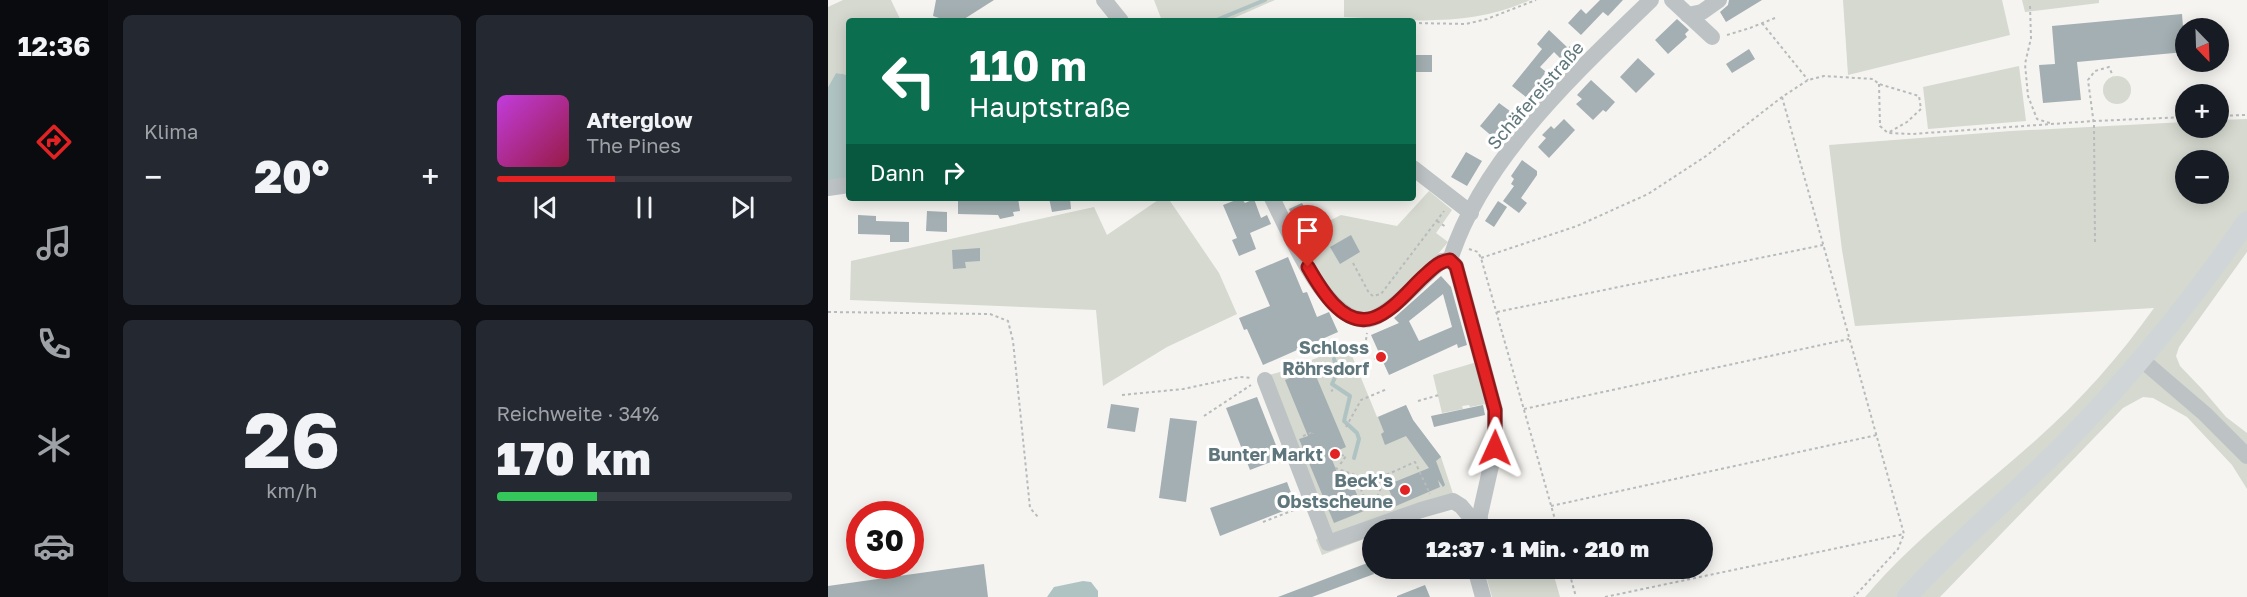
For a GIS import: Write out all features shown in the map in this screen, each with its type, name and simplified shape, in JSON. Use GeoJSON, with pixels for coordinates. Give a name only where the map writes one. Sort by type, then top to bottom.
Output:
{"type":"FeatureCollection","features":[{"type":"Feature","properties":{"kind":"main road"},"geometry":{"type":"LineString","coordinates":[[1907,597],[1972,529],[2066,441],[2142,360],[2204,284],[2247,221]]}},
{"type":"Feature","properties":{"kind":"street"},"geometry":{"type":"LineString","coordinates":[[1104,0],[1119,18]]}},
{"type":"Feature","properties":{"kind":"street","name":"Schäfereistraße"},"geometry":{"type":"LineString","coordinates":[[1450,260],[1471,213],[1518,139],[1570,79],[1652,0]]}},
{"type":"Feature","properties":{"kind":"street"},"geometry":{"type":"LineString","coordinates":[[1671,0],[1712,37]]}},
{"type":"Feature","properties":{"kind":"street"},"geometry":{"type":"LineString","coordinates":[[1688,15],[1702,12],[1719,0]]}},
{"type":"Feature","properties":{"kind":"street"},"geometry":{"type":"LineString","coordinates":[[1416,170],[1471,213]]}},
{"type":"Feature","properties":{"kind":"street"},"geometry":{"type":"LineString","coordinates":[[828,188],[846,185]]}},
{"type":"Feature","properties":{"kind":"street"},"geometry":{"type":"LineString","coordinates":[[1274,201],[1324,294],[1332,303],[1353,318],[1361,320],[1374,318],[1389,309],[1442,261],[1450,260],[1456,266],[1495,410],[1495,448],[1479,519]]}},
{"type":"Feature","properties":{"kind":"street"},"geometry":{"type":"LineString","coordinates":[[2142,360],[2205,414],[2247,456]]}},
{"type":"Feature","properties":{"kind":"street"},"geometry":{"type":"LineString","coordinates":[[1265,380],[1328,543],[1362,531]]}},
{"type":"Feature","properties":{"kind":"street"},"geometry":{"type":"LineString","coordinates":[[1396,519],[1453,501],[1461,506],[1472,519]]}},
{"type":"Feature","properties":{"kind":"street"},"geometry":{"type":"LineString","coordinates":[[1478,579],[1483,597]]}},
{"type":"Feature","properties":{"kind":"path"},"geometry":{"type":"LineString","coordinates":[[1416,23],[1466,24],[1536,0]]}},
{"type":"Feature","properties":{"kind":"path"},"geometry":{"type":"LineString","coordinates":[[2030,6],[2031,38],[2025,64],[2028,96],[2037,119],[2055,124]]}},
{"type":"Feature","properties":{"kind":"path"},"geometry":{"type":"LineString","coordinates":[[1712,37],[1732,34],[1775,18]]}},
{"type":"Feature","properties":{"kind":"path"},"geometry":{"type":"LineString","coordinates":[[1762,23],[1808,80]]}},
{"type":"Feature","properties":{"kind":"path"},"geometry":{"type":"LineString","coordinates":[[2095,242],[2094,121],[2088,80],[2095,71],[2109,67],[2113,76]]}},
{"type":"Feature","properties":{"kind":"path"},"geometry":{"type":"LineString","coordinates":[[1555,519],[1481,258],[1577,226],[1648,194],[1706,156],[1808,80],[1824,76],[1873,79],[1879,84],[1919,96],[1921,110],[1907,122],[1888,133]]}},
{"type":"Feature","properties":{"kind":"path"},"geometry":{"type":"LineString","coordinates":[[1879,84],[1880,126],[1888,133],[1912,134],[2175,117]]}},
{"type":"Feature","properties":{"kind":"path"},"geometry":{"type":"LineString","coordinates":[[1782,98],[1904,534],[1898,549],[1854,597]]}},
{"type":"Feature","properties":{"kind":"path"},"geometry":{"type":"LineString","coordinates":[[2229,116],[2245,115]]}},
{"type":"Feature","properties":{"kind":"path"},"geometry":{"type":"LineString","coordinates":[[1509,131],[1504,127],[1514,117]]}},
{"type":"Feature","properties":{"kind":"path"},"geometry":{"type":"LineString","coordinates":[[1373,296],[1382,294],[1448,206],[1456,202]]}},
{"type":"Feature","properties":{"kind":"path"},"geometry":{"type":"LineString","coordinates":[[1437,221],[1443,225]]}},
{"type":"Feature","properties":{"kind":"path"},"geometry":{"type":"LineString","coordinates":[[1497,312],[1823,245]]}},
{"type":"Feature","properties":{"kind":"path"},"geometry":{"type":"LineString","coordinates":[[1353,263],[1373,296],[1373,304]]}},
{"type":"Feature","properties":{"kind":"path"},"geometry":{"type":"LineString","coordinates":[[828,312],[990,315],[1008,321],[1013,341],[1030,508],[1039,518]]}},
{"type":"Feature","properties":{"kind":"path"},"geometry":{"type":"LineString","coordinates":[[1524,409],[1850,339]]}},
{"type":"Feature","properties":{"kind":"path"},"geometry":{"type":"LineString","coordinates":[[1374,359],[1381,357]]}},
{"type":"Feature","properties":{"kind":"path"},"geometry":{"type":"LineString","coordinates":[[1122,395],[1183,389],[1240,377]]}},
{"type":"Feature","properties":{"kind":"path"},"geometry":{"type":"LineString","coordinates":[[1203,416],[1249,386]]}},
{"type":"Feature","properties":{"kind":"path"},"geometry":{"type":"LineString","coordinates":[[1346,427],[1361,400],[1388,389]]}},
{"type":"Feature","properties":{"kind":"path"},"geometry":{"type":"LineString","coordinates":[[1418,401],[1439,395]]}},
{"type":"Feature","properties":{"kind":"path"},"geometry":{"type":"LineString","coordinates":[[1300,437],[1313,432],[1313,434]]}},
{"type":"Feature","properties":{"kind":"path"},"geometry":{"type":"LineString","coordinates":[[1551,506],[1877,435]]}},
{"type":"Feature","properties":{"kind":"path"},"geometry":{"type":"LineString","coordinates":[[1335,454],[1346,456],[1339,466]]}},
{"type":"Feature","properties":{"kind":"path"},"geometry":{"type":"LineString","coordinates":[[1335,468],[1355,475],[1367,504],[1376,500],[1386,475],[1415,462],[1433,501]]}},
{"type":"Feature","properties":{"kind":"path"},"geometry":{"type":"LineString","coordinates":[[1350,488],[1359,484]]}},
{"type":"Feature","properties":{"kind":"path"},"geometry":{"type":"LineString","coordinates":[[1263,522],[1299,508],[1296,502]]}},
{"type":"Feature","properties":{"kind":"path"},"geometry":{"type":"LineString","coordinates":[[1605,597],[1904,534]]}},
{"type":"Feature","properties":{"kind":"path"},"geometry":{"type":"LineString","coordinates":[[1572,579],[1576,597]]}},
{"type":"Feature","properties":{"kind":"shaded area"},"geometry":{"type":"Polygon","coordinates":[[[843,0],[891,0],[900,18],[846,18],[846,75],[836,73],[828,87],[828,7],[843,0]]]}},
{"type":"Feature","properties":{"kind":"shaded area"},"geometry":{"type":"Polygon","coordinates":[[[1154,0],[1275,0],[1234,18],[1161,18],[1154,0]]]}},
{"type":"Feature","properties":{"kind":"shaded area"},"geometry":{"type":"Polygon","coordinates":[[[1344,0],[1530,0],[1508,9],[1462,18],[1416,20],[1416,18],[1344,17],[1344,0]]]}},
{"type":"Feature","properties":{"kind":"shaded area"},"geometry":{"type":"Polygon","coordinates":[[[1843,0],[2002,0],[2010,35],[1848,75],[1843,0]]]}},
{"type":"Feature","properties":{"kind":"shaded area"},"geometry":{"type":"Polygon","coordinates":[[[2022,0],[2099,0],[2099,3],[2025,12],[2022,0]]]}},
{"type":"Feature","properties":{"kind":"shaded area"},"geometry":{"type":"Polygon","coordinates":[[[2019,66],[2026,121],[1928,129],[1923,87],[2019,66]]]}},
{"type":"Feature","properties":{"kind":"shaded area"},"geometry":{"type":"Polygon","coordinates":[[[836,73],[846,75],[846,179],[828,182],[828,87],[836,73]]]}},
{"type":"Feature","properties":{"kind":"shaded area"},"geometry":{"type":"Polygon","coordinates":[[[2117,76],[2127,80],[2131,90],[2127,100],[2117,104],[2107,100],[2103,90],[2107,80],[2117,76]]]}},
{"type":"Feature","properties":{"kind":"shaded area"},"geometry":{"type":"Polygon","coordinates":[[[2247,119],[2247,252],[2179,347],[2176,356],[2180,366],[2226,417],[2247,433],[2247,489],[2232,465],[2187,417],[2153,398],[2143,397],[2123,408],[1940,597],[1865,597],[1884,575],[1926,535],[2036,440],[2084,394],[2154,308],[1855,326],[1842,250],[1829,145],[2011,131],[2175,123],[2175,138],[2229,138],[2229,120],[2247,119]]]}},
{"type":"Feature","properties":{"kind":"shaded area"},"geometry":{"type":"Polygon","coordinates":[[[1429,191],[1452,210],[1436,233],[1448,242],[1415,278],[1385,304],[1365,311],[1353,311],[1345,307],[1329,289],[1299,236],[1341,215],[1397,226],[1429,191]]]}},
{"type":"Feature","properties":{"kind":"shaded area"},"geometry":{"type":"Polygon","coordinates":[[[1157,201],[1170,201],[1219,273],[1237,314],[1167,347],[1103,386],[1096,310],[850,300],[851,261],[1094,207],[1107,235],[1157,201]]]}},
{"type":"Feature","properties":{"kind":"shaded area"},"geometry":{"type":"Polygon","coordinates":[[[1348,346],[1377,417],[1406,405],[1413,420],[1441,457],[1457,506],[1419,519],[1362,519],[1362,540],[1322,555],[1316,540],[1319,536],[1258,378],[1348,346]]]}},
{"type":"Feature","properties":{"kind":"shaded area"},"geometry":{"type":"Polygon","coordinates":[[[1477,362],[1486,404],[1462,406],[1463,409],[1442,413],[1433,375],[1477,362]]]}},
{"type":"Feature","properties":{"kind":"shaded area"},"geometry":{"type":"Polygon","coordinates":[[[1487,579],[1555,579],[1560,597],[1492,597],[1487,579]]]}},
{"type":"Feature","properties":{"kind":"shaded area"},"geometry":{"type":"Polygon","coordinates":[[[1083,581],[1091,582],[1098,591],[1098,597],[1047,597],[1054,587],[1083,581]]]}},
{"type":"Feature","properties":{"kind":"building"},"geometry":{"type":"Polygon","coordinates":[[[936,0],[994,0],[966,18],[933,16],[936,0]]]}},
{"type":"Feature","properties":{"kind":"building"},"geometry":{"type":"Polygon","coordinates":[[[1600,0],[1623,0],[1608,16],[1603,12],[1581,35],[1568,23],[1581,9],[1586,14],[1600,0]]]}},
{"type":"Feature","properties":{"kind":"building"},"geometry":{"type":"Polygon","coordinates":[[[1729,0],[1762,0],[1726,22],[1720,12],[1728,5],[1729,0]]]}},
{"type":"Feature","properties":{"kind":"building"},"geometry":{"type":"Polygon","coordinates":[[[2182,14],[2182,18],[2175,18],[2175,53],[2077,62],[2081,100],[2043,103],[2039,65],[2055,64],[2052,26],[2182,14]]]}},
{"type":"Feature","properties":{"kind":"building"},"geometry":{"type":"Polygon","coordinates":[[[1677,19],[1689,30],[1685,34],[1687,37],[1668,54],[1655,40],[1677,19]]]}},
{"type":"Feature","properties":{"kind":"building"},"geometry":{"type":"Polygon","coordinates":[[[1549,30],[1568,48],[1570,46],[1577,53],[1566,64],[1554,52],[1540,67],[1546,72],[1526,97],[1512,86],[1542,49],[1537,44],[1549,30]]]}},
{"type":"Feature","properties":{"kind":"building"},"geometry":{"type":"Polygon","coordinates":[[[1749,49],[1755,59],[1732,73],[1726,64],[1749,49]]]}},
{"type":"Feature","properties":{"kind":"building"},"geometry":{"type":"Polygon","coordinates":[[[1416,55],[1432,55],[1432,72],[1416,72],[1416,55]]]}},
{"type":"Feature","properties":{"kind":"building"},"geometry":{"type":"Polygon","coordinates":[[[1638,58],[1655,74],[1636,93],[1620,77],[1638,58]]]}},
{"type":"Feature","properties":{"kind":"building"},"geometry":{"type":"Polygon","coordinates":[[[1591,80],[1615,102],[1606,112],[1603,110],[1593,120],[1576,104],[1582,99],[1577,95],[1591,80]]]}},
{"type":"Feature","properties":{"kind":"building"},"geometry":{"type":"Polygon","coordinates":[[[1499,103],[1514,114],[1494,138],[1480,126],[1499,103]]]}},
{"type":"Feature","properties":{"kind":"building"},"geometry":{"type":"Polygon","coordinates":[[[1564,119],[1575,130],[1549,158],[1538,147],[1546,138],[1542,135],[1551,126],[1554,129],[1564,119]]]}},
{"type":"Feature","properties":{"kind":"building"},"geometry":{"type":"Polygon","coordinates":[[[1466,152],[1482,161],[1467,186],[1451,177],[1466,152]]]}},
{"type":"Feature","properties":{"kind":"building"},"geometry":{"type":"Polygon","coordinates":[[[1522,160],[1537,171],[1537,175],[1521,198],[1527,203],[1519,213],[1503,201],[1514,186],[1511,184],[1514,179],[1511,176],[1522,160]]]}},
{"type":"Feature","properties":{"kind":"building"},"geometry":{"type":"Polygon","coordinates":[[[958,201],[1018,201],[1020,211],[1013,212],[1014,216],[1000,219],[998,215],[958,214],[958,201]]]}},
{"type":"Feature","properties":{"kind":"building"},"geometry":{"type":"Polygon","coordinates":[[[1050,201],[1070,201],[1071,209],[1052,212],[1050,201]]]}},
{"type":"Feature","properties":{"kind":"building"},"geometry":{"type":"Polygon","coordinates":[[[1233,201],[1245,203],[1255,201],[1261,218],[1267,215],[1271,224],[1250,233],[1256,249],[1239,256],[1232,240],[1237,238],[1223,205],[1233,201]]]}},
{"type":"Feature","properties":{"kind":"building"},"geometry":{"type":"Polygon","coordinates":[[[1498,201],[1507,207],[1494,227],[1485,221],[1498,201]]]}},
{"type":"Feature","properties":{"kind":"building"},"geometry":{"type":"Polygon","coordinates":[[[1302,203],[1311,222],[1298,228],[1289,209],[1302,203]]]}},
{"type":"Feature","properties":{"kind":"building"},"geometry":{"type":"Polygon","coordinates":[[[927,211],[947,212],[947,232],[926,231],[927,211]]]}},
{"type":"Feature","properties":{"kind":"building"},"geometry":{"type":"Polygon","coordinates":[[[858,215],[876,216],[876,221],[909,222],[909,242],[890,242],[890,235],[858,234],[858,215]]]}},
{"type":"Feature","properties":{"kind":"building"},"geometry":{"type":"Polygon","coordinates":[[[1351,235],[1360,252],[1340,264],[1330,247],[1351,235]]]}},
{"type":"Feature","properties":{"kind":"building"},"geometry":{"type":"Polygon","coordinates":[[[980,248],[980,261],[965,262],[966,268],[953,269],[952,250],[980,248]]]}},
{"type":"Feature","properties":{"kind":"building"},"geometry":{"type":"Polygon","coordinates":[[[1288,257],[1303,293],[1307,292],[1317,317],[1329,312],[1338,332],[1263,365],[1247,329],[1244,330],[1239,318],[1270,306],[1255,271],[1288,257]]]}},
{"type":"Feature","properties":{"kind":"building"},"geometry":{"type":"Polygon","coordinates":[[[1441,276],[1451,287],[1467,345],[1458,348],[1457,344],[1389,375],[1371,335],[1399,323],[1394,318],[1441,276]],[[1443,294],[1409,321],[1419,341],[1452,327],[1443,294]]]}},
{"type":"Feature","properties":{"kind":"building"},"geometry":{"type":"Polygon","coordinates":[[[1313,369],[1346,447],[1332,453],[1334,456],[1331,457],[1340,480],[1343,478],[1346,486],[1355,490],[1364,511],[1334,523],[1299,439],[1308,436],[1285,380],[1313,369]]]}},
{"type":"Feature","properties":{"kind":"building"},"geometry":{"type":"Polygon","coordinates":[[[1257,397],[1281,458],[1250,470],[1226,408],[1257,397]]]}},
{"type":"Feature","properties":{"kind":"building"},"geometry":{"type":"Polygon","coordinates":[[[1111,404],[1139,408],[1135,432],[1107,428],[1111,404]]]}},
{"type":"Feature","properties":{"kind":"building"},"geometry":{"type":"Polygon","coordinates":[[[1406,405],[1413,420],[1441,457],[1436,461],[1445,485],[1443,487],[1438,480],[1440,487],[1396,506],[1387,485],[1429,468],[1406,436],[1385,445],[1381,434],[1384,432],[1378,417],[1406,405]]]}},
{"type":"Feature","properties":{"kind":"building"},"geometry":{"type":"Polygon","coordinates":[[[1483,405],[1485,415],[1434,427],[1431,416],[1483,405]]]}},
{"type":"Feature","properties":{"kind":"building"},"geometry":{"type":"Polygon","coordinates":[[[1170,418],[1197,421],[1186,502],[1159,498],[1170,418]]]}},
{"type":"Feature","properties":{"kind":"building"},"geometry":{"type":"Polygon","coordinates":[[[1287,482],[1296,506],[1220,536],[1210,508],[1287,482]]]}},
{"type":"Feature","properties":{"kind":"building"},"geometry":{"type":"Polygon","coordinates":[[[984,564],[988,597],[828,597],[828,586],[878,579],[924,579],[924,572],[984,564]]]}},
{"type":"Feature","properties":{"kind":"building"},"geometry":{"type":"Polygon","coordinates":[[[1362,565],[1362,578],[1312,597],[1278,597],[1362,565]]]}},
{"type":"Feature","properties":{"kind":"building"},"geometry":{"type":"Polygon","coordinates":[[[1425,585],[1430,597],[1397,597],[1397,596],[1425,585]]]}},
{"type":"Feature","properties":{"kind":"waterway"},"geometry":{"type":"LineString","coordinates":[[1221,18],[1265,0]]}},
{"type":"Feature","properties":{"kind":"waterway"},"geometry":{"type":"LineString","coordinates":[[1334,359],[1338,371],[1332,384],[1350,396],[1344,421],[1357,433],[1359,439],[1354,458]]}},
{"type":"Feature","properties":{"kind":"place","name":"Schloss Röhrsdorf"},"geometry":{"type":"Point","coordinates":[1381,357]}},
{"type":"Feature","properties":{"kind":"place","name":"Bunter Markt"},"geometry":{"type":"Point","coordinates":[1335,454]}},
{"type":"Feature","properties":{"kind":"place","name":"Beck's Obstscheune"},"geometry":{"type":"Point","coordinates":[1405,490]}},
{"type":"Feature","properties":{"kind":"route"},"geometry":{"type":"LineString","coordinates":[[1308,267],[1332,303],[1353,318],[1361,320],[1374,318],[1389,309],[1432,269],[1442,261],[1450,260],[1456,266],[1495,410],[1497,434],[1495,448]]}}]}
